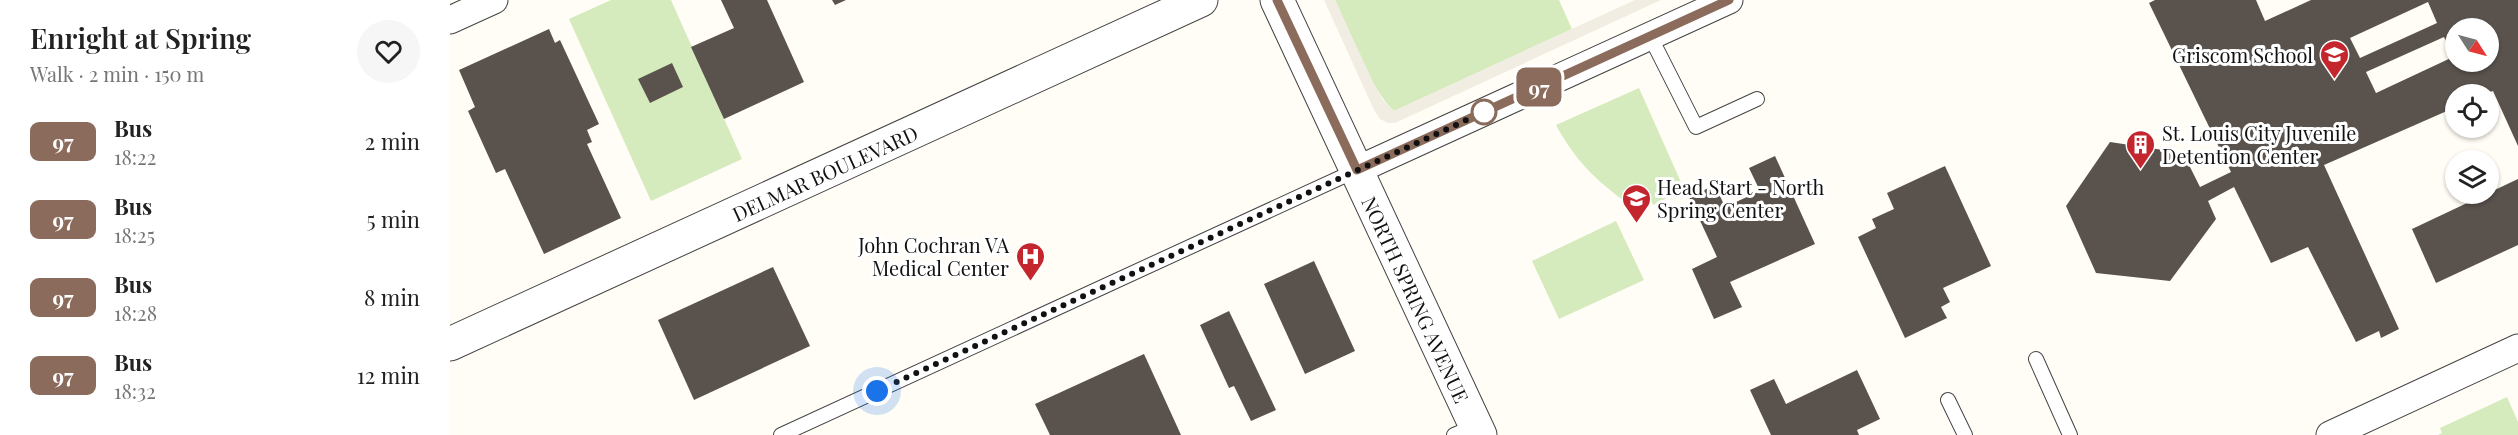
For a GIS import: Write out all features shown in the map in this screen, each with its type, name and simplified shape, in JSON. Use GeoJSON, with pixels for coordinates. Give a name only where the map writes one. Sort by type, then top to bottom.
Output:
{"type":"FeatureCollection","features":[{"type":"Feature","properties":{"kind":"street"},"geometry":{"type":"LineString","coordinates":[[450,20],[495,0]]}},
{"type":"Feature","properties":{"kind":"street","name":"DELMAR BOULEVARD"},"geometry":{"type":"LineString","coordinates":[[450,344],[1201,0]]}},
{"type":"Feature","properties":{"kind":"street","name":"NORTH SPRING AVENUE"},"geometry":{"type":"LineString","coordinates":[[1277,0],[1357,170],[1470,432]]}},
{"type":"Feature","properties":{"kind":"street"},"geometry":{"type":"LineString","coordinates":[[1357,170],[1729,0]]}},
{"type":"Feature","properties":{"kind":"street"},"geometry":{"type":"LineString","coordinates":[[2330,435],[2518,348]]}},
{"type":"Feature","properties":{"kind":"lane"},"geometry":{"type":"LineString","coordinates":[[1650,36],[1695,127],[1757,99]]}},
{"type":"Feature","properties":{"kind":"lane"},"geometry":{"type":"LineString","coordinates":[[781,435],[1357,170]]}},
{"type":"Feature","properties":{"kind":"lane"},"geometry":{"type":"LineString","coordinates":[[2036,359],[2070,435]]}},
{"type":"Feature","properties":{"kind":"lane"},"geometry":{"type":"LineString","coordinates":[[1948,400],[1965,435]]}},
{"type":"Feature","properties":{"kind":"green space"},"geometry":{"type":"Polygon","coordinates":[[[611,0],[671,0],[742,159],[651,201],[569,19],[611,0]]]}},
{"type":"Feature","properties":{"kind":"green space"},"geometry":{"type":"Polygon","coordinates":[[[1335,0],[1559,0],[1572,29],[1394,111],[1368,74],[1335,0]]]}},
{"type":"Feature","properties":{"kind":"green space"},"geometry":{"type":"Polygon","coordinates":[[[1639,88],[1684,189],[1653,205],[1648,194],[1629,204],[1607,188],[1579,159],[1556,125],[1639,88]]]}},
{"type":"Feature","properties":{"kind":"green space"},"geometry":{"type":"Polygon","coordinates":[[[1616,221],[1644,280],[1559,319],[1532,261],[1616,221]]]}},
{"type":"Feature","properties":{"kind":"green space"},"geometry":{"type":"Polygon","coordinates":[[[2507,397],[2518,422],[2518,435],[2438,435],[2442,433],[2440,428],[2507,397]]]}},
{"type":"Feature","properties":{"kind":"shaded area"},"geometry":{"type":"Polygon","coordinates":[[[1324,0],[1335,0],[1374,84],[1383,100],[1394,111],[1635,0],[1661,0],[1395,123],[1388,123],[1380,119],[1374,110],[1324,0]]]}},
{"type":"Feature","properties":{"kind":"building"},"geometry":{"type":"Polygon","coordinates":[[[721,0],[767,0],[804,82],[724,119],[691,47],[734,28],[721,0]]]}},
{"type":"Feature","properties":{"kind":"building"},"geometry":{"type":"Polygon","coordinates":[[[832,0],[846,0],[835,5],[832,0]]]}},
{"type":"Feature","properties":{"kind":"building","name":"St. Louis City Juvenile Detention Center"},"geometry":{"type":"Polygon","coordinates":[[[2155,0],[2256,0],[2265,21],[2311,0],[2518,0],[2518,146],[2499,104],[2499,84],[2445,84],[2445,112],[2324,165],[2399,329],[2381,338],[2379,331],[2356,342],[2308,247],[2271,263],[2234,187],[2208,201],[2216,219],[2170,281],[2096,273],[2066,206],[2110,142],[2183,153],[2200,187],[2231,172],[2149,3],[2155,0]],[[2428,2],[2350,38],[2360,58],[2437,23],[2428,2]]]}},
{"type":"Feature","properties":{"kind":"building"},"geometry":{"type":"Polygon","coordinates":[[[549,29],[555,43],[560,40],[599,124],[587,130],[592,142],[587,144],[621,218],[544,254],[505,169],[496,173],[468,111],[475,107],[459,70],[549,29]]]}},
{"type":"Feature","properties":{"kind":"building"},"geometry":{"type":"Polygon","coordinates":[[[672,63],[683,87],[650,103],[638,79],[672,63]]]}},
{"type":"Feature","properties":{"kind":"building"},"geometry":{"type":"Polygon","coordinates":[[[1775,156],[1815,244],[1730,282],[1742,307],[1714,319],[1692,269],[1717,257],[1689,197],[1715,185],[1725,207],[1760,191],[1749,168],[1775,156]]]}},
{"type":"Feature","properties":{"kind":"building"},"geometry":{"type":"Polygon","coordinates":[[[1945,166],[1991,266],[1943,288],[1950,302],[1941,307],[1947,318],[1905,338],[1858,237],[1876,228],[1872,219],[1894,209],[1887,193],[1945,166]]]}},
{"type":"Feature","properties":{"kind":"building"},"geometry":{"type":"Polygon","coordinates":[[[2518,179],[2518,245],[2436,283],[2412,229],[2465,204],[2499,204],[2499,188],[2518,179]]]}},
{"type":"Feature","properties":{"kind":"building"},"geometry":{"type":"Polygon","coordinates":[[[1314,261],[1355,351],[1305,374],[1264,284],[1314,261]]]}},
{"type":"Feature","properties":{"kind":"building"},"geometry":{"type":"Polygon","coordinates":[[[773,267],[810,346],[694,400],[658,320],[773,267]]]}},
{"type":"Feature","properties":{"kind":"building"},"geometry":{"type":"Polygon","coordinates":[[[1229,311],[1276,410],[1251,421],[1234,386],[1229,388],[1200,325],[1229,311]]]}},
{"type":"Feature","properties":{"kind":"building"},"geometry":{"type":"Polygon","coordinates":[[[1144,354],[1181,435],[1050,435],[1035,404],[1144,354]]]}},
{"type":"Feature","properties":{"kind":"building"},"geometry":{"type":"Polygon","coordinates":[[[1857,370],[1880,419],[1857,430],[1859,435],[1771,435],[1750,390],[1774,379],[1786,404],[1857,370]]]}},
{"type":"Feature","properties":{"kind":"bus line","name":"97"},"geometry":{"type":"LineString","coordinates":[[1277,0],[1357,170],[1729,0]]}},
{"type":"Feature","properties":{"kind":"place","name":"Griscom School"},"geometry":{"type":"Point","coordinates":[2334,80]}},
{"type":"Feature","properties":{"kind":"place","name":"St. Louis City Juvenile Detention Center"},"geometry":{"type":"Point","coordinates":[2141,170]}},
{"type":"Feature","properties":{"kind":"place","name":"Head Start - North Spring Center"},"geometry":{"type":"Point","coordinates":[1636,224]}},
{"type":"Feature","properties":{"kind":"place","name":"John Cochran VA Medical Center"},"geometry":{"type":"Point","coordinates":[1030,282]}},
{"type":"Feature","properties":{"kind":"route"},"geometry":{"type":"LineString","coordinates":[[877,391],[1484,112]]}}]}
